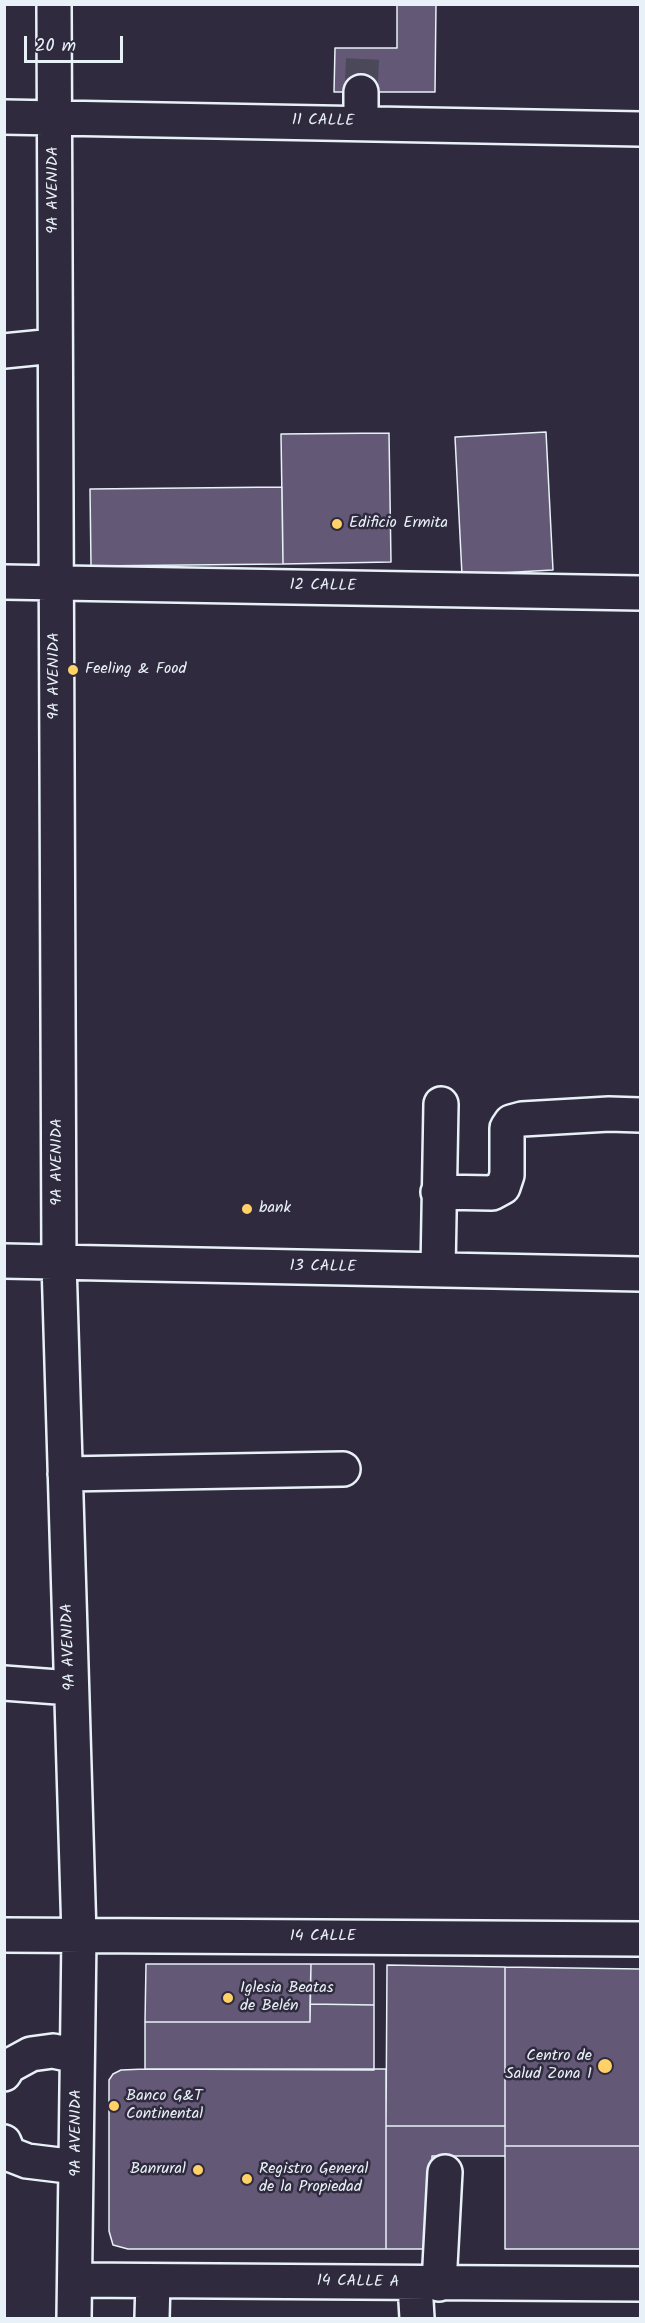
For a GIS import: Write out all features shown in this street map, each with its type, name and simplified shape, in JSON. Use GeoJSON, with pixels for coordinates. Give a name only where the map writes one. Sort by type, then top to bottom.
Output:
{"type":"FeatureCollection","features":[{"type":"Feature","properties":{"kind":"street","name":"9A AVENIDA"},"geometry":{"type":"LineString","coordinates":[[54,4],[54,583],[59,1262],[79,1935],[75,2319]]}},
{"type":"Feature","properties":{"kind":"street","name":"11 CALLE"},"geometry":{"type":"LineString","coordinates":[[4,117],[54,118],[361,108],[640,129]]}},
{"type":"Feature","properties":{"kind":"street"},"geometry":{"type":"LineString","coordinates":[[4,351],[54,346]]}},
{"type":"Feature","properties":{"kind":"street","name":"12 CALLE"},"geometry":{"type":"LineString","coordinates":[[4,582],[640,592]]}},
{"type":"Feature","properties":{"kind":"street"},"geometry":{"type":"LineString","coordinates":[[438,1270],[441,1104]]}},
{"type":"Feature","properties":{"kind":"street"},"geometry":{"type":"LineString","coordinates":[[438,1192],[492,1193],[503,1187],[507,1174],[507,1128],[511,1122],[522,1119],[587,1115],[640,1115]]}},
{"type":"Feature","properties":{"kind":"street","name":"13 CALLE"},"geometry":{"type":"LineString","coordinates":[[4,1261],[640,1274]]}},
{"type":"Feature","properties":{"kind":"street"},"geometry":{"type":"LineString","coordinates":[[65,1474],[343,1469]]}},
{"type":"Feature","properties":{"kind":"street"},"geometry":{"type":"LineString","coordinates":[[4,1683],[71,1688]]}},
{"type":"Feature","properties":{"kind":"street","name":"14 CALLE"},"geometry":{"type":"LineString","coordinates":[[4,1935],[640,1939]]}},
{"type":"Feature","properties":{"kind":"street"},"geometry":{"type":"LineString","coordinates":[[4,2074],[9,2066],[31,2054],[52,2051],[77,2056]]}},
{"type":"Feature","properties":{"kind":"street"},"geometry":{"type":"LineString","coordinates":[[4,2142],[9,2154],[27,2161],[76,2167]]}},
{"type":"Feature","properties":{"kind":"street"},"geometry":{"type":"LineString","coordinates":[[417,2319],[427,2284],[445,2172]]}},
{"type":"Feature","properties":{"kind":"street","name":"14 CALLE A"},"geometry":{"type":"LineString","coordinates":[[76,2280],[640,2284]]}},
{"type":"Feature","properties":{"kind":"street"},"geometry":{"type":"LineString","coordinates":[[152,2319],[153,2281]]}},
{"type":"Feature","properties":{"kind":"building"},"geometry":{"type":"Polygon","coordinates":[[[397,4],[436,4],[435,92],[334,92],[335,48],[397,48],[397,4]]]}},
{"type":"Feature","properties":{"kind":"building"},"geometry":{"type":"Polygon","coordinates":[[[546,432],[553,570],[462,575],[455,437],[546,432]]]}},
{"type":"Feature","properties":{"kind":"building","name":"Edificio Ermita"},"geometry":{"type":"Polygon","coordinates":[[[389,433],[391,562],[283,564],[281,434],[389,433]]]}},
{"type":"Feature","properties":{"kind":"building"},"geometry":{"type":"Polygon","coordinates":[[[282,487],[283,564],[91,566],[90,489],[282,487]]]}},
{"type":"Feature","properties":{"kind":"building","name":"Iglesia Beatas de Belén"},"geometry":{"type":"Polygon","coordinates":[[[146,1964],[311,1964],[310,2022],[145,2022],[146,1964]]]}},
{"type":"Feature","properties":{"kind":"building"},"geometry":{"type":"Polygon","coordinates":[[[311,1964],[374,1964],[374,2005],[310,2004],[311,1964]]]}},
{"type":"Feature","properties":{"kind":"building"},"geometry":{"type":"Polygon","coordinates":[[[387,1965],[505,1967],[505,2126],[386,2126],[387,1965]]]}},
{"type":"Feature","properties":{"kind":"building"},"geometry":{"type":"Polygon","coordinates":[[[505,1967],[640,1969],[640,2146],[505,2146],[505,1967]]]}},
{"type":"Feature","properties":{"kind":"building"},"geometry":{"type":"Polygon","coordinates":[[[310,2004],[374,2005],[374,2070],[145,2069],[145,2022],[310,2022],[310,2004]]]}},
{"type":"Feature","properties":{"kind":"building","name":"Registro General de la Propiedad"},"geometry":{"type":"Polygon","coordinates":[[[386,2069],[386,2249],[128,2249],[113,2245],[109,2231],[109,2080],[113,2074],[121,2070],[386,2069]]]}},
{"type":"Feature","properties":{"kind":"building"},"geometry":{"type":"Polygon","coordinates":[[[386,2126],[505,2126],[505,2156],[432,2156],[433,2249],[386,2249],[386,2126]]]}},
{"type":"Feature","properties":{"kind":"building"},"geometry":{"type":"Polygon","coordinates":[[[505,2146],[640,2146],[640,2249],[505,2249],[505,2146]]]}},
{"type":"Feature","properties":{"kind":"tunnel"},"geometry":{"type":"LineString","coordinates":[[361,92],[363,48]]}},
{"type":"Feature","properties":{"kind":"place","name":"Edificio Ermita"},"geometry":{"type":"Point","coordinates":[337,524]}},
{"type":"Feature","properties":{"kind":"place","name":"Feeling & Food"},"geometry":{"type":"Point","coordinates":[73,670]}},
{"type":"Feature","properties":{"kind":"place","name":"bank"},"geometry":{"type":"Point","coordinates":[247,1209]}},
{"type":"Feature","properties":{"kind":"place","name":"Iglesia Beatas de Belén"},"geometry":{"type":"Point","coordinates":[228,1998]}},
{"type":"Feature","properties":{"kind":"place","name":"Centro de Salud Zona 1"},"geometry":{"type":"Point","coordinates":[605,2066]}},
{"type":"Feature","properties":{"kind":"place","name":"Banco G&T Continental"},"geometry":{"type":"Point","coordinates":[114,2106]}},
{"type":"Feature","properties":{"kind":"place","name":"Banrural"},"geometry":{"type":"Point","coordinates":[198,2170]}},
{"type":"Feature","properties":{"kind":"place","name":"Registro General de la Propiedad"},"geometry":{"type":"Point","coordinates":[247,2179]}}]}
